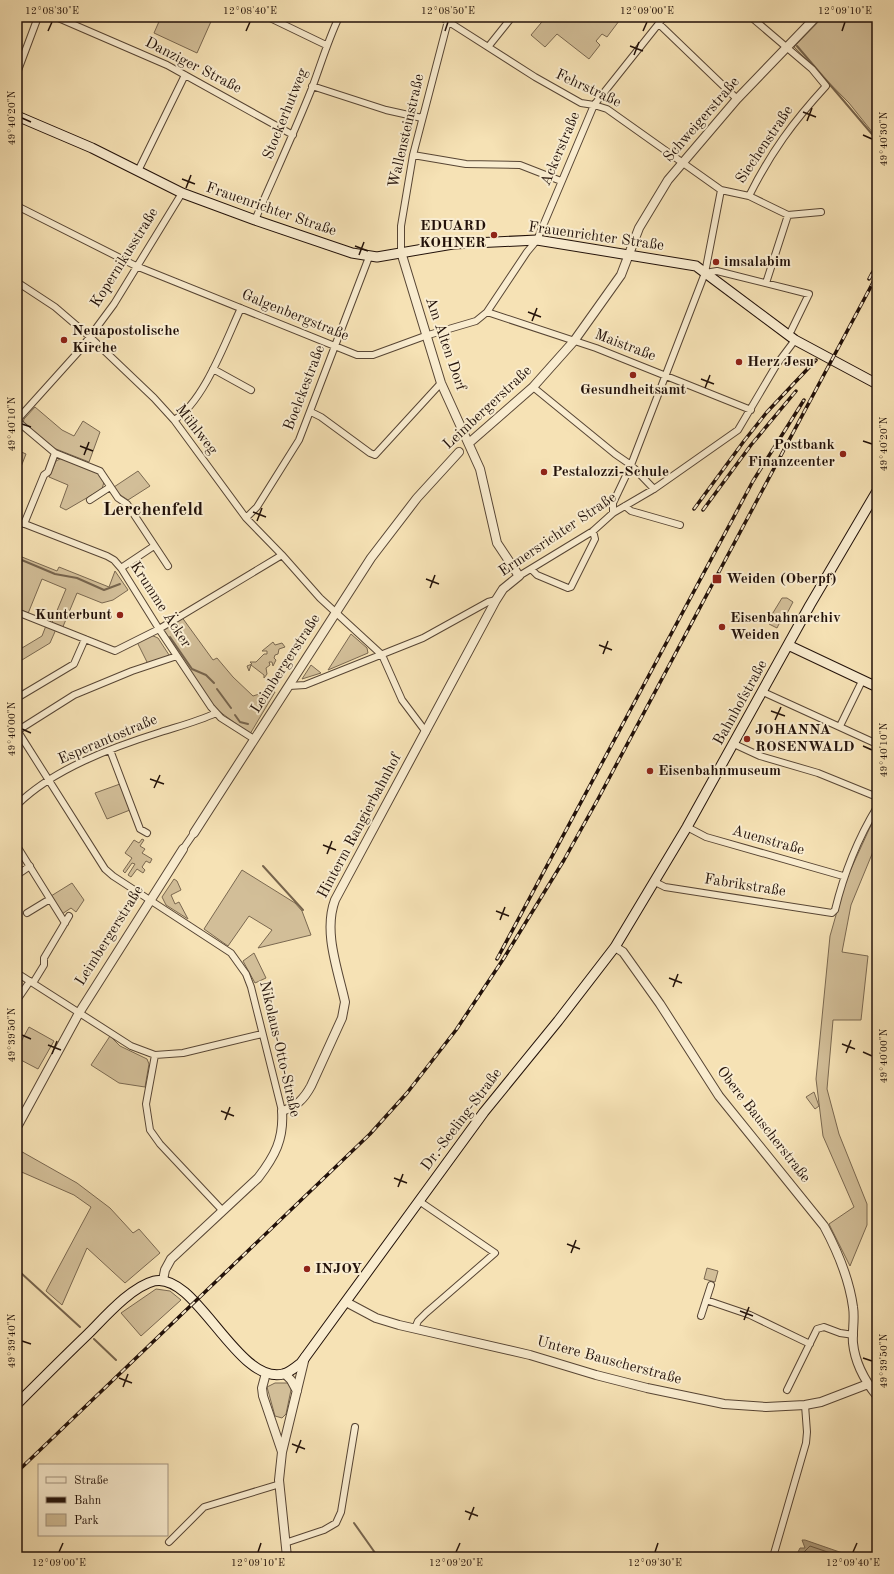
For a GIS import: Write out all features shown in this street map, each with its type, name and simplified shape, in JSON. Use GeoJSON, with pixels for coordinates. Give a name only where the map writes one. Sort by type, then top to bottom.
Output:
{"type":"FeatureCollection","features":[{"type":"Feature","properties":{"kind":"main road","name":"Frauenrichter Straße"},"geometry":{"type":"LineString","coordinates":[[17,116],[70,137],[182,193],[255,220],[352,253],[370,257],[453,244],[537,240],[696,266],[795,340],[877,384]]}},
{"type":"Feature","properties":{"kind":"main road","name":"Bahnhofstraße"},"geometry":{"type":"LineString","coordinates":[[615,947],[687,827],[788,645],[877,491]]}},
{"type":"Feature","properties":{"kind":"main road"},"geometry":{"type":"LineString","coordinates":[[788,645],[877,687]]}},
{"type":"Feature","properties":{"kind":"main road","name":"Dr.-Seeling-Straße"},"geometry":{"type":"LineString","coordinates":[[285,1374],[301,1363],[484,1112],[558,1021],[615,947]]}},
{"type":"Feature","properties":{"kind":"main road"},"geometry":{"type":"LineString","coordinates":[[17,1404],[118,1305],[140,1288],[153,1281],[163,1280],[170,1282],[183,1291],[251,1365],[266,1373],[285,1374]]}},
{"type":"Feature","properties":{"kind":"street"},"geometry":{"type":"LineString","coordinates":[[17,73],[38,17]]}},
{"type":"Feature","properties":{"kind":"street","name":"Danziger Straße"},"geometry":{"type":"LineString","coordinates":[[56,17],[167,64],[293,135]]}},
{"type":"Feature","properties":{"kind":"street"},"geometry":{"type":"LineString","coordinates":[[268,17],[326,45]]}},
{"type":"Feature","properties":{"kind":"street","name":"Stockerhutweg"},"geometry":{"type":"LineString","coordinates":[[255,220],[293,135],[326,45],[339,17]]}},
{"type":"Feature","properties":{"kind":"street","name":"Fehrstraße"},"geometry":{"type":"LineString","coordinates":[[441,17],[449,20],[535,77],[581,103],[607,109],[720,190]]}},
{"type":"Feature","properties":{"kind":"street"},"geometry":{"type":"LineString","coordinates":[[488,47],[512,17]]}},
{"type":"Feature","properties":{"kind":"street","name":"Ackerstraße"},"geometry":{"type":"LineString","coordinates":[[537,240],[594,105],[664,17]]}},
{"type":"Feature","properties":{"kind":"street"},"geometry":{"type":"LineString","coordinates":[[751,17],[786,47]]}},
{"type":"Feature","properties":{"kind":"street","name":"Schweigerstraße"},"geometry":{"type":"LineString","coordinates":[[629,255],[634,238],[652,204],[682,162],[737,99],[816,17]]}},
{"type":"Feature","properties":{"kind":"street","name":"Wallensteinstraße"},"geometry":{"type":"LineString","coordinates":[[401,252],[401,226],[413,155],[449,20]]}},
{"type":"Feature","properties":{"kind":"street"},"geometry":{"type":"LineString","coordinates":[[659,24],[737,99]]}},
{"type":"Feature","properties":{"kind":"street","name":"Siechenstraße"},"geometry":{"type":"LineString","coordinates":[[613,513],[613,503],[631,465],[705,273],[720,190],[749,196],[766,163],[781,139],[803,111],[826,86],[812,69],[786,47]]}},
{"type":"Feature","properties":{"kind":"street"},"geometry":{"type":"LineString","coordinates":[[138,171],[185,75]]}},
{"type":"Feature","properties":{"kind":"street"},"geometry":{"type":"LineString","coordinates":[[312,86],[386,110],[422,118]]}},
{"type":"Feature","properties":{"kind":"street"},"geometry":{"type":"LineString","coordinates":[[413,155],[466,164],[520,165],[561,181]]}},
{"type":"Feature","properties":{"kind":"street","name":"Kopernikusstraße"},"geometry":{"type":"LineString","coordinates":[[17,421],[90,337],[114,304],[182,193]]}},
{"type":"Feature","properties":{"kind":"street"},"geometry":{"type":"LineString","coordinates":[[749,196],[788,215],[820,212]]}},
{"type":"Feature","properties":{"kind":"street","name":"Galgenbergstraße"},"geometry":{"type":"LineString","coordinates":[[17,206],[136,266],[335,347],[357,355],[365,356],[476,321],[487,312],[527,252],[537,240]]}},
{"type":"Feature","properties":{"kind":"street"},"geometry":{"type":"LineString","coordinates":[[766,283],[788,215]]}},
{"type":"Feature","properties":{"kind":"street","name":"Am Alten Dorf"},"geometry":{"type":"LineString","coordinates":[[401,252],[425,336],[441,384],[469,443],[484,480],[497,543],[520,576]]}},
{"type":"Feature","properties":{"kind":"street","name":"Leimbergerstraße"},"geometry":{"type":"LineString","coordinates":[[17,1127],[79,1013],[150,900],[382,543],[417,498],[460,452],[533,386],[574,341],[613,288],[626,266],[629,255]]}},
{"type":"Feature","properties":{"kind":"street","name":"Boelckestraße"},"geometry":{"type":"LineString","coordinates":[[246,518],[257,507],[299,440],[370,257]]}},
{"type":"Feature","properties":{"kind":"street"},"geometry":{"type":"LineString","coordinates":[[705,273],[717,271],[809,294],[791,331]]}},
{"type":"Feature","properties":{"kind":"street","name":"Mühlweg"},"geometry":{"type":"LineString","coordinates":[[17,282],[55,307],[90,337],[154,398],[174,420],[246,518],[282,555],[320,598],[382,655]]}},
{"type":"Feature","properties":{"kind":"street"},"geometry":{"type":"LineString","coordinates":[[174,420],[181,416],[198,394],[213,369],[241,308]]}},
{"type":"Feature","properties":{"kind":"street","name":"Maistraße"},"geometry":{"type":"LineString","coordinates":[[487,312],[574,341],[751,410]]}},
{"type":"Feature","properties":{"kind":"street","name":"Ermersrichter Straße"},"geometry":{"type":"LineString","coordinates":[[289,686],[305,685],[429,636],[488,602],[496,600],[504,589],[520,576],[593,531],[613,513],[654,489],[738,430],[777,364],[795,340]]}},
{"type":"Feature","properties":{"kind":"street"},"geometry":{"type":"LineString","coordinates":[[213,369],[251,390]]}},
{"type":"Feature","properties":{"kind":"street"},"geometry":{"type":"LineString","coordinates":[[311,412],[321,417],[370,453],[375,454],[441,384]]}},
{"type":"Feature","properties":{"kind":"street"},"geometry":{"type":"LineString","coordinates":[[533,386],[615,454],[631,465],[654,489]]}},
{"type":"Feature","properties":{"kind":"street"},"geometry":{"type":"LineString","coordinates":[[17,421],[55,453],[100,471],[118,498],[127,504],[168,566]]}},
{"type":"Feature","properties":{"kind":"street"},"geometry":{"type":"LineString","coordinates":[[24,524],[44,475],[48,472],[55,453]]}},
{"type":"Feature","properties":{"kind":"street"},"geometry":{"type":"LineString","coordinates":[[90,500],[110,487]]}},
{"type":"Feature","properties":{"kind":"street"},"geometry":{"type":"LineString","coordinates":[[625,506],[631,511],[680,525]]}},
{"type":"Feature","properties":{"kind":"street","name":"Krumme Äcker"},"geometry":{"type":"LineString","coordinates":[[17,520],[114,560],[121,568],[159,629],[216,713],[254,739]]}},
{"type":"Feature","properties":{"kind":"street"},"geometry":{"type":"LineString","coordinates":[[531,569],[538,575],[568,588],[571,587],[595,539],[593,531]]}},
{"type":"Feature","properties":{"kind":"street"},"geometry":{"type":"LineString","coordinates":[[121,568],[154,546]]}},
{"type":"Feature","properties":{"kind":"street"},"geometry":{"type":"LineString","coordinates":[[17,612],[115,651],[159,629],[282,555]]}},
{"type":"Feature","properties":{"kind":"street","name":"Hinterm Rangierbahnhof"},"geometry":{"type":"LineString","coordinates":[[282,1110],[290,1108],[305,1097],[343,1014],[345,1002],[330,933],[330,914],[335,900],[496,600]]}},
{"type":"Feature","properties":{"kind":"street"},"geometry":{"type":"LineString","coordinates":[[17,698],[74,664],[85,639]]}},
{"type":"Feature","properties":{"kind":"street"},"geometry":{"type":"LineString","coordinates":[[382,655],[402,700],[426,732]]}},
{"type":"Feature","properties":{"kind":"street"},"geometry":{"type":"LineString","coordinates":[[17,730],[74,695],[126,673],[177,656]]}},
{"type":"Feature","properties":{"kind":"street"},"geometry":{"type":"LineString","coordinates":[[840,726],[862,681]]}},
{"type":"Feature","properties":{"kind":"street"},"geometry":{"type":"LineString","coordinates":[[763,692],[877,744]]}},
{"type":"Feature","properties":{"kind":"street","name":"Esperantostraße"},"geometry":{"type":"LineString","coordinates":[[17,805],[48,780],[110,750],[216,713]]}},
{"type":"Feature","properties":{"kind":"street","name":"Nikolaus-Otto-Straße"},"geometry":{"type":"LineString","coordinates":[[17,730],[101,864],[113,876],[231,953],[246,974],[251,987],[282,1110],[282,1132],[272,1159],[258,1178],[171,1259],[165,1270],[163,1280]]}},
{"type":"Feature","properties":{"kind":"street"},"geometry":{"type":"LineString","coordinates":[[734,744],[760,756],[818,773],[877,797]]}},
{"type":"Feature","properties":{"kind":"street"},"geometry":{"type":"LineString","coordinates":[[110,750],[140,829],[147,833]]}},
{"type":"Feature","properties":{"kind":"street"},"geometry":{"type":"LineString","coordinates":[[843,876],[859,840],[877,807]]}},
{"type":"Feature","properties":{"kind":"street","name":"Auenstraße"},"geometry":{"type":"LineString","coordinates":[[687,827],[706,837],[843,876]]}},
{"type":"Feature","properties":{"kind":"street"},"geometry":{"type":"LineString","coordinates":[[17,846],[65,922]]}},
{"type":"Feature","properties":{"kind":"street"},"geometry":{"type":"LineString","coordinates":[[17,875],[30,866]]}},
{"type":"Feature","properties":{"kind":"street","name":"Fabrikstraße"},"geometry":{"type":"LineString","coordinates":[[655,882],[665,887],[832,913],[835,910],[843,876]]}},
{"type":"Feature","properties":{"kind":"street"},"geometry":{"type":"LineString","coordinates":[[28,914],[50,899]]}},
{"type":"Feature","properties":{"kind":"street"},"geometry":{"type":"LineString","coordinates":[[17,1000],[44,965],[44,958],[69,916]]}},
{"type":"Feature","properties":{"kind":"street","name":"Obere Bauscherstraße"},"geometry":{"type":"LineString","coordinates":[[615,947],[623,952],[660,1004],[719,1096],[778,1167],[824,1226],[836,1247],[845,1271],[853,1306],[857,1363],[868,1384],[877,1396]]}},
{"type":"Feature","properties":{"kind":"street"},"geometry":{"type":"LineString","coordinates":[[17,973],[132,1046],[155,1055],[183,1053],[262,1034]]}},
{"type":"Feature","properties":{"kind":"street"},"geometry":{"type":"LineString","coordinates":[[155,1055],[146,1104],[150,1130],[160,1144],[222,1210]]}},
{"type":"Feature","properties":{"kind":"street"},"geometry":{"type":"LineString","coordinates":[[415,1328],[418,1320],[426,1312],[495,1254],[419,1201]]}},
{"type":"Feature","properties":{"kind":"street"},"geometry":{"type":"LineString","coordinates":[[701,1316],[711,1285]]}},
{"type":"Feature","properties":{"kind":"street"},"geometry":{"type":"LineString","coordinates":[[706,1300],[750,1315],[810,1344]]}},
{"type":"Feature","properties":{"kind":"street","name":"Untere Bauscherstraße"},"geometry":{"type":"LineString","coordinates":[[346,1302],[376,1318],[523,1353],[647,1388],[724,1404],[766,1407],[805,1405],[828,1399],[868,1384]]}},
{"type":"Feature","properties":{"kind":"street"},"geometry":{"type":"LineString","coordinates":[[787,1390],[817,1329],[820,1327],[847,1335],[854,1335]]}},
{"type":"Feature","properties":{"kind":"street"},"geometry":{"type":"LineString","coordinates":[[287,1557],[280,1484],[282,1452],[305,1357]]}},
{"type":"Feature","properties":{"kind":"street"},"geometry":{"type":"LineString","coordinates":[[266,1373],[262,1388],[282,1452]]}},
{"type":"Feature","properties":{"kind":"street"},"geometry":{"type":"LineString","coordinates":[[285,1374],[291,1380],[297,1391]]}},
{"type":"Feature","properties":{"kind":"street"},"geometry":{"type":"LineString","coordinates":[[773,1557],[806,1443],[807,1432],[805,1405]]}},
{"type":"Feature","properties":{"kind":"street"},"geometry":{"type":"LineString","coordinates":[[285,1543],[316,1534],[336,1523],[341,1512],[356,1428]]}},
{"type":"Feature","properties":{"kind":"street"},"geometry":{"type":"LineString","coordinates":[[169,1542],[204,1507],[280,1484]]}},
{"type":"Feature","properties":{"kind":"green space"},"geometry":{"type":"Polygon","coordinates":[[[161,17],[213,17],[197,53],[154,33],[161,17]]]}},
{"type":"Feature","properties":{"kind":"green space"},"geometry":{"type":"Polygon","coordinates":[[[546,17],[622,17],[607,37],[602,34],[596,41],[600,45],[589,59],[557,34],[545,47],[531,35],[546,17]]]}},
{"type":"Feature","properties":{"kind":"green space"},"geometry":{"type":"Polygon","coordinates":[[[823,17],[877,17],[877,138],[849,103],[794,47],[823,17]]]}},
{"type":"Feature","properties":{"kind":"green space"},"geometry":{"type":"Polygon","coordinates":[[[35,407],[62,430],[74,436],[83,421],[100,432],[89,462],[51,447],[23,423],[24,419],[35,407]]]}},
{"type":"Feature","properties":{"kind":"green space"},"geometry":{"type":"Polygon","coordinates":[[[17,450],[26,454],[17,477],[17,450]]]}},
{"type":"Feature","properties":{"kind":"green space"},"geometry":{"type":"Polygon","coordinates":[[[62,458],[98,472],[104,482],[102,489],[66,510],[60,507],[68,485],[49,477],[56,461],[62,458]]]}},
{"type":"Feature","properties":{"kind":"green space"},"geometry":{"type":"Polygon","coordinates":[[[138,471],[150,486],[128,500],[119,494],[114,487],[138,471]]]}},
{"type":"Feature","properties":{"kind":"green space"},"geometry":{"type":"Polygon","coordinates":[[[17,555],[57,571],[59,567],[109,587],[115,571],[128,590],[113,600],[102,603],[77,593],[62,629],[57,627],[50,643],[17,663],[17,651],[42,636],[47,623],[51,625],[66,589],[42,579],[27,616],[17,612],[17,581],[21,571],[17,569],[17,555]]]}},
{"type":"Feature","properties":{"kind":"green space"},"geometry":{"type":"Polygon","coordinates":[[[782,598],[787,598],[793,602],[783,621],[781,620],[777,628],[769,624],[768,621],[782,598]]]}},
{"type":"Feature","properties":{"kind":"green space"},"geometry":{"type":"Polygon","coordinates":[[[181,616],[213,660],[217,658],[233,677],[253,696],[272,690],[275,692],[250,734],[212,706],[163,629],[181,616]]]}},
{"type":"Feature","properties":{"kind":"green space"},"geometry":{"type":"Polygon","coordinates":[[[351,634],[367,648],[368,653],[328,670],[351,634]]]}},
{"type":"Feature","properties":{"kind":"green space"},"geometry":{"type":"Polygon","coordinates":[[[151,635],[158,638],[171,658],[148,664],[137,642],[151,635]]]}},
{"type":"Feature","properties":{"kind":"green space"},"geometry":{"type":"Polygon","coordinates":[[[273,642],[275,645],[282,643],[285,647],[279,649],[278,654],[275,655],[274,658],[276,660],[273,666],[272,662],[269,662],[270,665],[266,668],[267,674],[264,678],[264,675],[251,665],[249,671],[247,666],[252,664],[250,662],[256,662],[264,654],[267,654],[267,651],[262,651],[273,642]]]}},
{"type":"Feature","properties":{"kind":"green space"},"geometry":{"type":"Polygon","coordinates":[[[311,665],[321,673],[302,679],[311,665]]]}},
{"type":"Feature","properties":{"kind":"green space"},"geometry":{"type":"Polygon","coordinates":[[[120,784],[130,810],[107,819],[95,793],[120,784]]]}},
{"type":"Feature","properties":{"kind":"green space"},"geometry":{"type":"Polygon","coordinates":[[[877,812],[877,842],[851,905],[842,952],[868,956],[861,1020],[833,1020],[827,1089],[839,1134],[867,1204],[867,1225],[850,1266],[829,1224],[854,1207],[823,1136],[816,1079],[830,936],[846,880],[877,812]]]}},
{"type":"Feature","properties":{"kind":"green space"},"geometry":{"type":"Polygon","coordinates":[[[142,839],[144,840],[140,846],[145,849],[142,853],[152,859],[150,863],[146,861],[142,867],[145,870],[143,873],[137,869],[131,877],[128,875],[135,864],[132,863],[125,873],[123,871],[132,858],[125,853],[134,840],[139,843],[142,839]]]}},
{"type":"Feature","properties":{"kind":"green space"},"geometry":{"type":"Polygon","coordinates":[[[242,870],[295,903],[302,911],[311,935],[258,948],[272,930],[249,916],[228,946],[204,929],[242,870]]]}},
{"type":"Feature","properties":{"kind":"green space"},"geometry":{"type":"Polygon","coordinates":[[[174,879],[177,881],[181,890],[171,895],[175,904],[179,902],[188,919],[166,905],[162,897],[174,879]]]}},
{"type":"Feature","properties":{"kind":"green space"},"geometry":{"type":"Polygon","coordinates":[[[72,883],[84,900],[76,912],[71,908],[62,914],[51,896],[72,883]]]}},
{"type":"Feature","properties":{"kind":"green space"},"geometry":{"type":"Polygon","coordinates":[[[254,953],[266,978],[255,983],[243,961],[254,953]]]}},
{"type":"Feature","properties":{"kind":"green space"},"geometry":{"type":"Polygon","coordinates":[[[29,1027],[54,1041],[38,1069],[17,1058],[17,1049],[29,1027]]]}},
{"type":"Feature","properties":{"kind":"green space"},"geometry":{"type":"Polygon","coordinates":[[[110,1036],[120,1046],[147,1059],[149,1064],[145,1087],[119,1083],[91,1065],[110,1036]]]}},
{"type":"Feature","properties":{"kind":"green space"},"geometry":{"type":"Polygon","coordinates":[[[814,1092],[819,1106],[815,1109],[806,1097],[814,1092]]]}},
{"type":"Feature","properties":{"kind":"green space"},"geometry":{"type":"Polygon","coordinates":[[[17,1149],[77,1183],[110,1208],[133,1233],[139,1229],[160,1253],[125,1283],[87,1248],[62,1305],[46,1291],[91,1207],[74,1195],[17,1170],[17,1149]]]}},
{"type":"Feature","properties":{"kind":"green space"},"geometry":{"type":"Polygon","coordinates":[[[707,1268],[718,1271],[715,1282],[704,1279],[707,1268]]]}},
{"type":"Feature","properties":{"kind":"green space"},"geometry":{"type":"Polygon","coordinates":[[[156,1289],[170,1291],[181,1300],[141,1336],[121,1313],[156,1289]]]}},
{"type":"Feature","properties":{"kind":"green space"},"geometry":{"type":"Polygon","coordinates":[[[275,1383],[287,1383],[292,1385],[286,1414],[282,1418],[275,1416],[267,1387],[275,1383]]]}},
{"type":"Feature","properties":{"kind":"water"},"geometry":{"type":"Polygon","coordinates":[[[802,1540],[854,1557],[803,1557],[799,1555],[798,1552],[800,1548],[805,1548],[802,1540]]]}},
{"type":"Feature","properties":{"kind":"waterway"},"geometry":{"type":"LineString","coordinates":[[797,46],[877,140]]}},
{"type":"Feature","properties":{"kind":"waterway"},"geometry":{"type":"LineString","coordinates":[[17,558],[55,574],[77,578],[104,590],[120,584]]}},
{"type":"Feature","properties":{"kind":"waterway"},"geometry":{"type":"LineString","coordinates":[[170,637],[192,669],[206,675],[214,683]]}},
{"type":"Feature","properties":{"kind":"waterway"},"geometry":{"type":"LineString","coordinates":[[217,689],[231,708]]}},
{"type":"Feature","properties":{"kind":"waterway"},"geometry":{"type":"LineString","coordinates":[[235,715],[240,722],[248,724]]}},
{"type":"Feature","properties":{"kind":"waterway"},"geometry":{"type":"LineString","coordinates":[[263,866],[303,910]]}},
{"type":"Feature","properties":{"kind":"waterway"},"geometry":{"type":"LineString","coordinates":[[21,1273],[80,1327]]}},
{"type":"Feature","properties":{"kind":"waterway"},"geometry":{"type":"LineString","coordinates":[[94,1339],[116,1360]]}},
{"type":"Feature","properties":{"kind":"waterway"},"geometry":{"type":"LineString","coordinates":[[354,1523],[378,1557]]}},
{"type":"Feature","properties":{"kind":"railway"},"geometry":{"type":"LineString","coordinates":[[869,279],[877,264]]}},
{"type":"Feature","properties":{"kind":"railway"},"geometry":{"type":"LineString","coordinates":[[17,1472],[370,1134],[407,1093],[456,1030],[504,958],[564,860],[598,799],[877,275]]}},
{"type":"Feature","properties":{"kind":"railway"},"geometry":{"type":"LineString","coordinates":[[694,509],[767,412],[816,360]]}},
{"type":"Feature","properties":{"kind":"railway"},"geometry":{"type":"LineString","coordinates":[[703,510],[751,445],[796,391]]}},
{"type":"Feature","properties":{"kind":"railway"},"geometry":{"type":"LineString","coordinates":[[497,959],[753,481],[804,400]]}},
{"type":"Feature","properties":{"kind":"place","name":"EDUARD KOHNER"},"geometry":{"type":"Point","coordinates":[494,235]}},
{"type":"Feature","properties":{"kind":"place","name":"imsalabim"},"geometry":{"type":"Point","coordinates":[716,262]}},
{"type":"Feature","properties":{"kind":"place","name":"Neuapostolische Kirche"},"geometry":{"type":"Point","coordinates":[64,340]}},
{"type":"Feature","properties":{"kind":"place","name":"Herz Jesu"},"geometry":{"type":"Point","coordinates":[739,362]}},
{"type":"Feature","properties":{"kind":"place","name":"Gesundheitsamt"},"geometry":{"type":"Point","coordinates":[633,375]}},
{"type":"Feature","properties":{"kind":"place","name":"Postbank Finanzcenter"},"geometry":{"type":"Point","coordinates":[843,454]}},
{"type":"Feature","properties":{"kind":"place","name":"Pestalozzi-Schule"},"geometry":{"type":"Point","coordinates":[544,472]}},
{"type":"Feature","properties":{"kind":"place","name":"Weiden (Oberpf)"},"geometry":{"type":"Point","coordinates":[717,579]}},
{"type":"Feature","properties":{"kind":"place","name":"Kunterbunt"},"geometry":{"type":"Point","coordinates":[120,615]}},
{"type":"Feature","properties":{"kind":"place","name":"Eisenbahnarchiv Weiden"},"geometry":{"type":"Point","coordinates":[722,627]}},
{"type":"Feature","properties":{"kind":"place","name":"JOHANNA ROSENWALD"},"geometry":{"type":"Point","coordinates":[747,739]}},
{"type":"Feature","properties":{"kind":"place","name":"Eisenbahnmuseum"},"geometry":{"type":"Point","coordinates":[650,771]}},
{"type":"Feature","properties":{"kind":"place","name":"INJOY"},"geometry":{"type":"Point","coordinates":[307,1269]}},
{"type":"Feature","properties":{"kind":"district","name":"Lerchenfeld"},"geometry":{"type":"Point","coordinates":[153,510]}}]}
